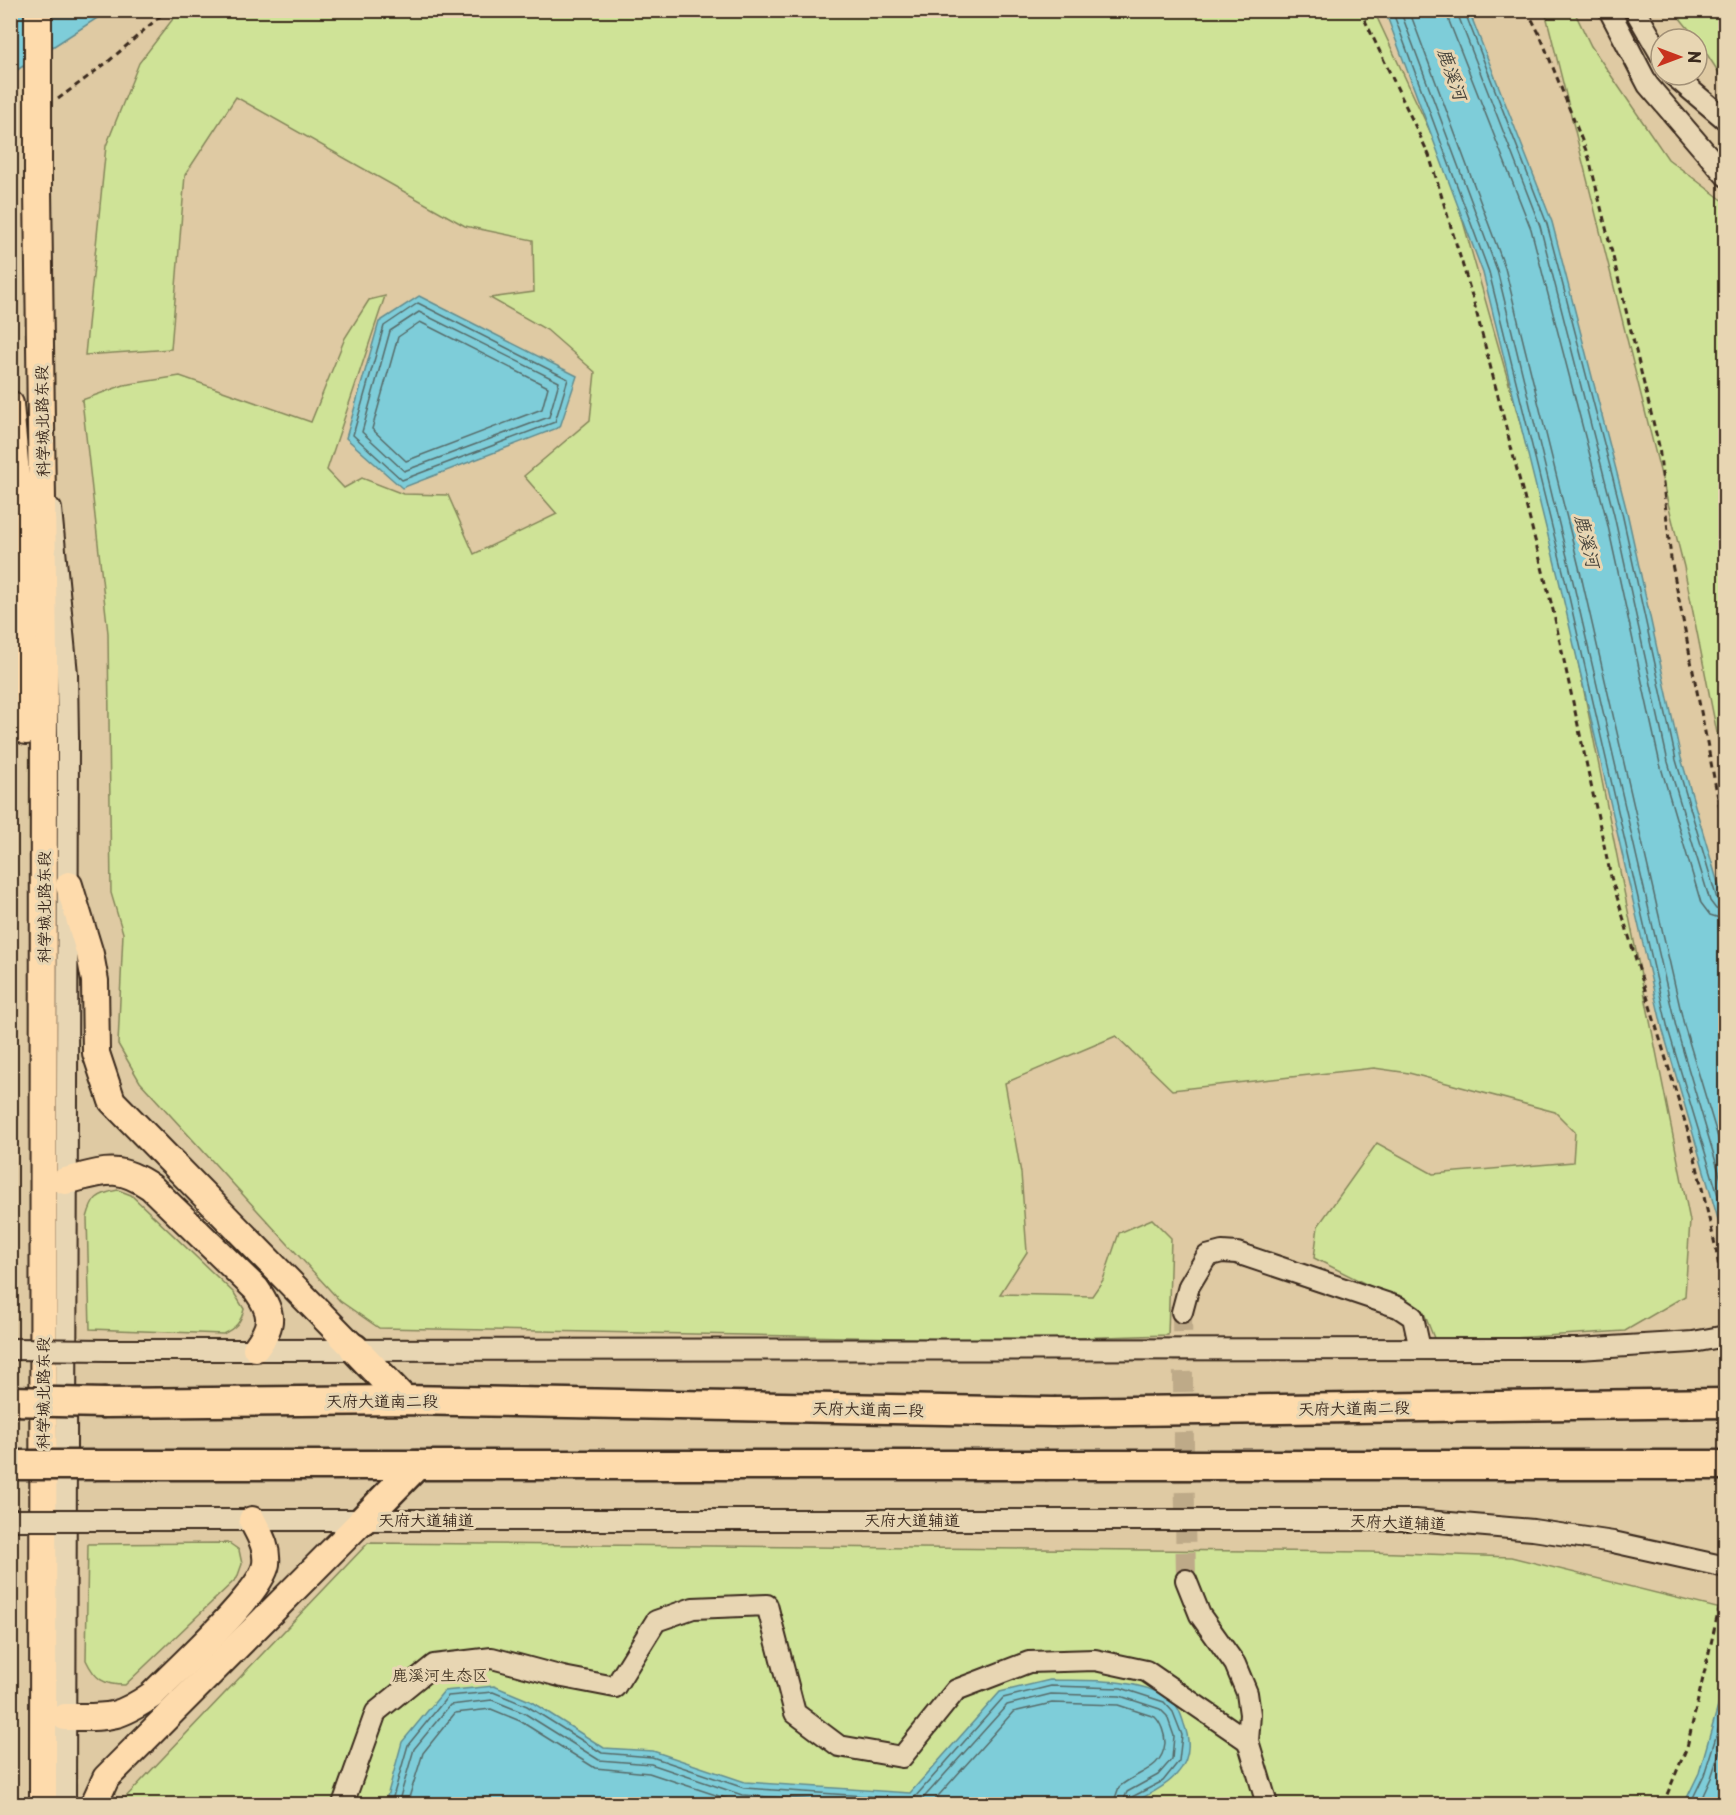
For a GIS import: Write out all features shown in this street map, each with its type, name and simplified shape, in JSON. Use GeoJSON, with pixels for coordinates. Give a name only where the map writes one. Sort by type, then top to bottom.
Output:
{"type":"FeatureCollection","features":[{"type":"Feature","properties":{"kind":"highway"},"geometry":{"type":"LineString","coordinates":[[354,1348],[404,1400]]}},
{"type":"Feature","properties":{"kind":"highway","name":"天府大道南二段"},"geometry":{"type":"LineString","coordinates":[[10,1401],[105,1403],[404,1400],[1054,1412],[1725,1403]]}},
{"type":"Feature","properties":{"kind":"highway"},"geometry":{"type":"LineString","coordinates":[[10,1465],[1725,1465]]}},
{"type":"Feature","properties":{"kind":"highway"},"geometry":{"type":"LineString","coordinates":[[363,1520],[417,1465]]}},
{"type":"Feature","properties":{"kind":"main road","name":"科学城北路东段"},"geometry":{"type":"LineString","coordinates":[[38,10],[38,189],[43,459],[43,1804]]}},
{"type":"Feature","properties":{"kind":"main road","name":"科学城北路东段"},"geometry":{"type":"LineString","coordinates":[[10,404],[21,534],[26,705],[26,1804]]}},
{"type":"Feature","properties":{"kind":"main road"},"geometry":{"type":"LineString","coordinates":[[69,885],[90,954],[95,981],[96,1053],[102,1079],[112,1101],[354,1348]]}},
{"type":"Feature","properties":{"kind":"main road"},"geometry":{"type":"LineString","coordinates":[[65,1180],[114,1170],[133,1174],[151,1187],[256,1289],[268,1306],[270,1321],[265,1337],[256,1348]]}},
{"type":"Feature","properties":{"kind":"main road"},"geometry":{"type":"LineString","coordinates":[[65,1717],[116,1716],[152,1695],[255,1588],[266,1564],[264,1544],[252,1520]]}},
{"type":"Feature","properties":{"kind":"main road"},"geometry":{"type":"LineString","coordinates":[[94,1804],[106,1778],[363,1520]]}},
{"type":"Feature","properties":{"kind":"street"},"geometry":{"type":"LineString","coordinates":[[1609,10],[1648,86],[1725,176]]}},
{"type":"Feature","properties":{"kind":"street"},"geometry":{"type":"LineString","coordinates":[[1635,10],[1649,34]]}},
{"type":"Feature","properties":{"kind":"street"},"geometry":{"type":"LineString","coordinates":[[1687,87],[1725,120]]}},
{"type":"Feature","properties":{"kind":"street"},"geometry":{"type":"LineString","coordinates":[[10,471],[14,435]]}},
{"type":"Feature","properties":{"kind":"street"},"geometry":{"type":"LineString","coordinates":[[43,459],[55,528],[67,674],[69,885],[65,1180],[65,1804]]}},
{"type":"Feature","properties":{"kind":"street"},"geometry":{"type":"LineString","coordinates":[[1182,1312],[1189,1286],[1207,1256],[1222,1252],[1237,1253],[1398,1307],[1413,1317],[1420,1349]]}},
{"type":"Feature","properties":{"kind":"street"},"geometry":{"type":"LineString","coordinates":[[10,1349],[1578,1349],[1693,1342],[1725,1336]]}},
{"type":"Feature","properties":{"kind":"street","name":"天府大道辅道"},"geometry":{"type":"LineString","coordinates":[[10,1520],[1415,1520],[1533,1530],[1613,1542],[1725,1567]]}},
{"type":"Feature","properties":{"kind":"street"},"geometry":{"type":"LineString","coordinates":[[1186,1580],[1200,1615],[1235,1664],[1247,1694],[1250,1714],[1248,1741],[1267,1804]]}},
{"type":"Feature","properties":{"kind":"street"},"geometry":{"type":"LineString","coordinates":[[343,1804],[376,1712],[434,1665],[492,1658],[563,1677],[615,1687],[656,1621],[693,1608],[767,1605],[795,1713],[839,1746],[902,1757],[956,1690],[1029,1662],[1095,1660],[1146,1671],[1248,1741]]}},
{"type":"Feature","properties":{"kind":"path"},"geometry":{"type":"LineString","coordinates":[[56,100],[110,61],[166,10]]}},
{"type":"Feature","properties":{"kind":"path"},"geometry":{"type":"LineString","coordinates":[[1360,10],[1429,155],[1473,299],[1553,610],[1611,877],[1692,1145],[1716,1250],[1725,1313]]}},
{"type":"Feature","properties":{"kind":"path"},"geometry":{"type":"LineString","coordinates":[[1527,10],[1540,35],[1589,158],[1659,446],[1671,559],[1725,839]]}},
{"type":"Feature","properties":{"kind":"path"},"geometry":{"type":"LineString","coordinates":[[1663,1804],[1687,1747],[1725,1578]]}},
{"type":"Feature","properties":{"kind":"green space"},"geometry":{"type":"Polygon","coordinates":[[[179,11],[1374,11],[1449,172],[1555,546],[1690,1221],[1685,1296],[1625,1331],[1436,1343],[1424,1313],[1314,1258],[1318,1226],[1377,1143],[1433,1174],[1573,1162],[1575,1132],[1555,1112],[1409,1073],[1374,1068],[1172,1090],[1116,1036],[1005,1083],[1021,1173],[1027,1252],[1000,1294],[1092,1296],[1103,1280],[1119,1233],[1152,1219],[1171,1238],[1168,1335],[1010,1340],[379,1328],[340,1301],[140,1082],[118,1044],[123,933],[111,893],[108,633],[82,400],[124,385],[180,376],[311,422],[345,338],[369,300],[385,296],[327,470],[344,488],[362,478],[403,494],[448,495],[474,554],[557,514],[524,476],[590,420],[595,372],[547,330],[490,298],[534,292],[533,240],[465,226],[236,97],[185,175],[171,349],[85,355],[106,146],[139,63],[179,11]]]}},
{"type":"Feature","properties":{"kind":"green space"},"geometry":{"type":"Polygon","coordinates":[[[1545,11],[1574,11],[1591,46],[1668,159],[1725,202],[1725,773],[1684,567],[1545,11]]]}},
{"type":"Feature","properties":{"kind":"green space"},"geometry":{"type":"Polygon","coordinates":[[[1674,11],[1725,11],[1725,82],[1709,57],[1709,27],[1687,27],[1674,11]]]}},
{"type":"Feature","properties":{"kind":"green space"},"geometry":{"type":"Polygon","coordinates":[[[118,1190],[131,1195],[234,1293],[244,1309],[234,1327],[223,1334],[90,1329],[87,1218],[96,1198],[118,1190]]]}},
{"type":"Feature","properties":{"kind":"green space"},"geometry":{"type":"Polygon","coordinates":[[[229,1543],[239,1550],[242,1564],[237,1578],[125,1685],[111,1684],[96,1676],[86,1660],[88,1544],[229,1543]]]}},
{"type":"Feature","properties":{"kind":"green space","name":"鹿溪河生态区"},"geometry":{"type":"Polygon","coordinates":[[[368,1543],[1370,1552],[1511,1557],[1725,1610],[1725,1804],[123,1804],[123,1800],[368,1543]]]}},
{"type":"Feature","properties":{"kind":"water"},"geometry":{"type":"Polygon","coordinates":[[[11,11],[108,11],[11,74],[11,11]]]}},
{"type":"Feature","properties":{"kind":"water","name":"鹿溪河"},"geometry":{"type":"Polygon","coordinates":[[[1385,11],[1469,11],[1552,222],[1627,512],[1681,758],[1725,907],[1725,1243],[1663,1031],[1558,576],[1483,273],[1385,11]]]}},
{"type":"Feature","properties":{"kind":"water"},"geometry":{"type":"Polygon","coordinates":[[[419,296],[577,376],[560,427],[402,488],[346,438],[379,322],[419,296]]]}},
{"type":"Feature","properties":{"kind":"water"},"geometry":{"type":"Polygon","coordinates":[[[1050,1680],[1125,1683],[1140,1686],[1170,1699],[1180,1712],[1188,1740],[1188,1753],[1184,1765],[1156,1791],[1130,1804],[385,1804],[402,1742],[444,1691],[494,1686],[530,1701],[604,1748],[653,1751],[745,1782],[910,1793],[1000,1692],[1050,1680]]]}},
{"type":"Feature","properties":{"kind":"water"},"geometry":{"type":"Polygon","coordinates":[[[1725,1682],[1725,1804],[1684,1804],[1699,1773],[1725,1682]]]}},
{"type":"Feature","properties":{"kind":"tunnel"},"geometry":{"type":"LineString","coordinates":[[1182,1312],[1186,1580]]}}]}
